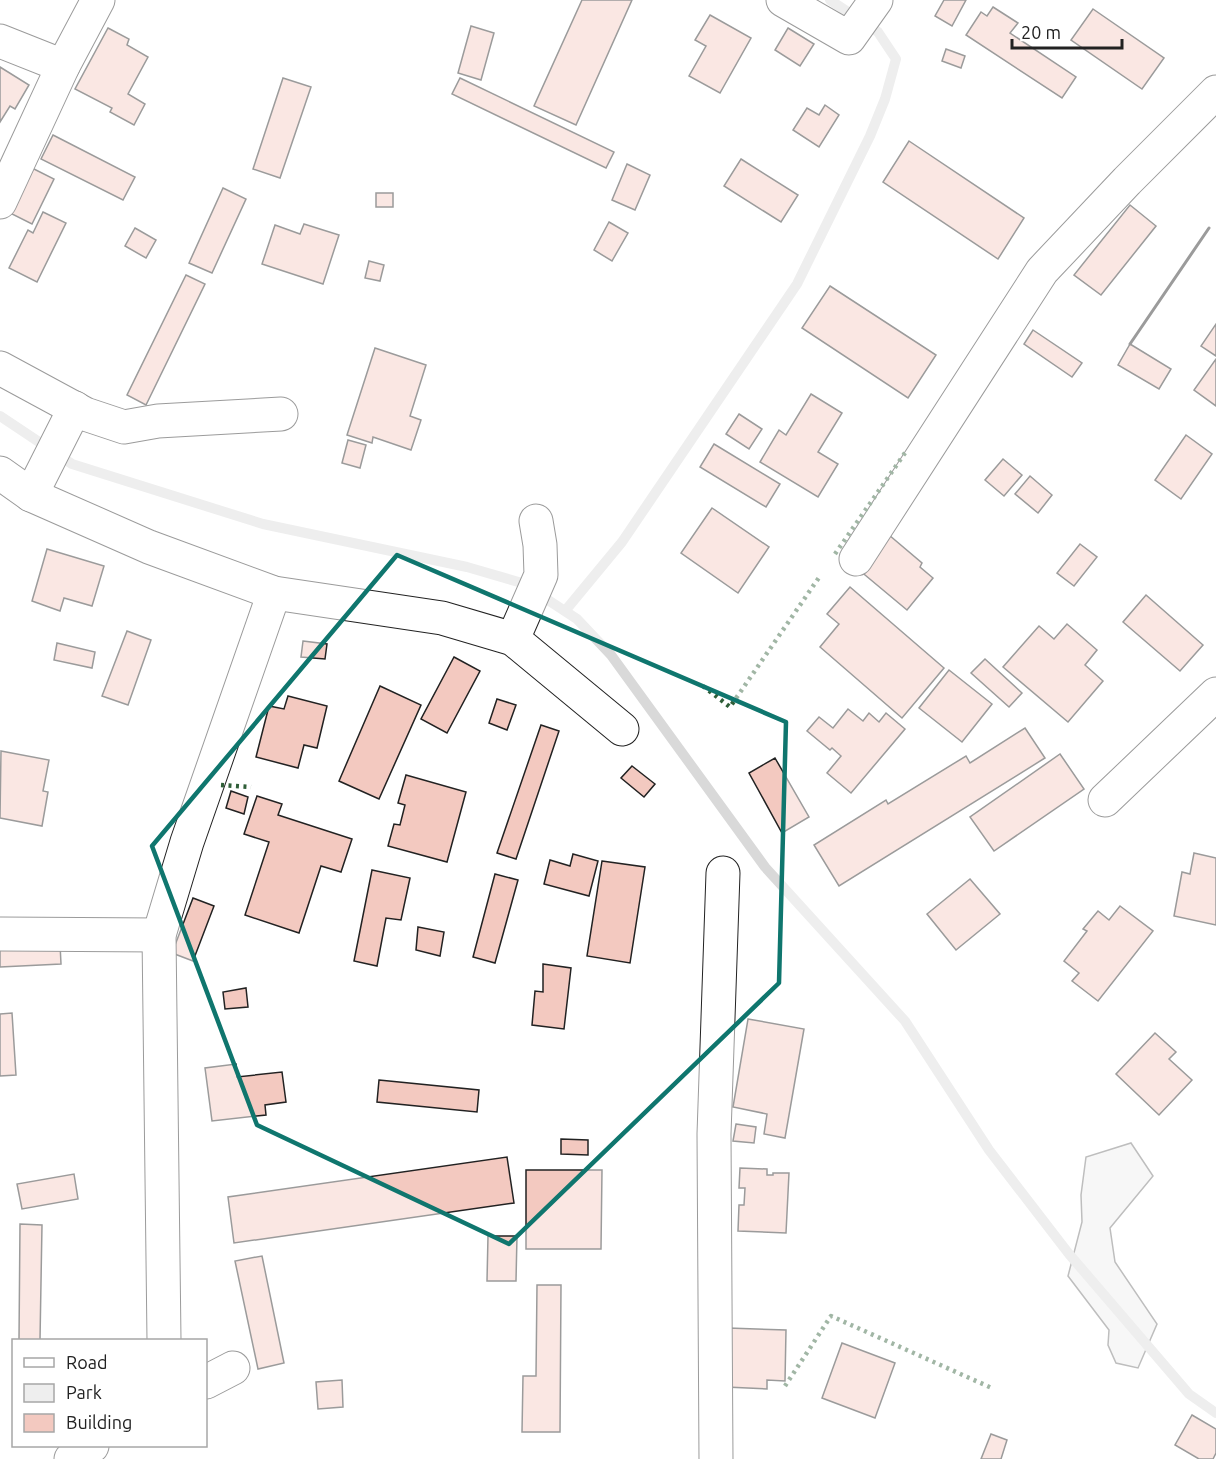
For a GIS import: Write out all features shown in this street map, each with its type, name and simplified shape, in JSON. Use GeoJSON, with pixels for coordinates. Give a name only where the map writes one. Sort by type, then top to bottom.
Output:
{"type":"FeatureCollection","features":[{"type":"Feature","properties":{"kind":"street"},"geometry":{"type":"LineString","coordinates":[[0,201],[63,66],[98,0]]}},
{"type":"Feature","properties":{"kind":"street"},"geometry":{"type":"LineString","coordinates":[[783,0],[849,38],[869,11]]}},
{"type":"Feature","properties":{"kind":"street"},"geometry":{"type":"LineString","coordinates":[[0,41],[63,66]]}},
{"type":"Feature","properties":{"kind":"street"},"geometry":{"type":"LineString","coordinates":[[856,559],[1042,271],[1127,181],[1216,93]]}},
{"type":"Feature","properties":{"kind":"street"},"geometry":{"type":"LineString","coordinates":[[0,368],[70,419]]}},
{"type":"Feature","properties":{"kind":"street"},"geometry":{"type":"LineString","coordinates":[[36,484],[70,419],[85,414],[124,427],[158,421],[281,414]]}},
{"type":"Feature","properties":{"kind":"street"},"geometry":{"type":"LineString","coordinates":[[0,473],[36,484],[149,547],[274,593],[442,618],[520,624],[622,729]]}},
{"type":"Feature","properties":{"kind":"street"},"geometry":{"type":"LineString","coordinates":[[520,624],[541,575],[536,521]]}},
{"type":"Feature","properties":{"kind":"street"},"geometry":{"type":"LineString","coordinates":[[164,1339],[159,935],[187,842],[274,593]]}},
{"type":"Feature","properties":{"kind":"street"},"geometry":{"type":"LineString","coordinates":[[1105,800],[1216,694]]}},
{"type":"Feature","properties":{"kind":"street"},"geometry":{"type":"LineString","coordinates":[[718,1458],[714,1134],[723,873]]}},
{"type":"Feature","properties":{"kind":"street"},"geometry":{"type":"LineString","coordinates":[[0,934],[159,935]]}},
{"type":"Feature","properties":{"kind":"street"},"geometry":{"type":"LineString","coordinates":[[70,1459],[90,1447]]}},
{"type":"Feature","properties":{"kind":"highlighted area"},"geometry":{"type":"Polygon","coordinates":[[[397,555],[786,722],[779,983],[509,1244],[257,1125],[152,846],[397,555]]]}},
{"type":"Feature","properties":{"kind":"green space"},"geometry":{"type":"Polygon","coordinates":[[[1131,1143],[1153,1176],[1110,1228],[1115,1262],[1157,1324],[1138,1368],[1116,1363],[1108,1345],[1109,1330],[1068,1276],[1082,1222],[1081,1195],[1086,1157],[1131,1143]]]}},
{"type":"Feature","properties":{"kind":"building"},"geometry":{"type":"Polygon","coordinates":[[[582,0],[632,0],[576,125],[534,106],[582,0]]]}},
{"type":"Feature","properties":{"kind":"building"},"geometry":{"type":"Polygon","coordinates":[[[944,0],[966,0],[952,26],[935,16],[944,0]]]}},
{"type":"Feature","properties":{"kind":"building"},"geometry":{"type":"Polygon","coordinates":[[[993,7],[1018,23],[1010,33],[1076,77],[1062,98],[966,35],[981,12],[987,16],[993,7]]]}},
{"type":"Feature","properties":{"kind":"building"},"geometry":{"type":"Polygon","coordinates":[[[1093,9],[1164,58],[1142,89],[1071,40],[1093,9]]]}},
{"type":"Feature","properties":{"kind":"building"},"geometry":{"type":"Polygon","coordinates":[[[710,15],[751,38],[720,93],[689,76],[706,46],[695,40],[710,15]]]}},
{"type":"Feature","properties":{"kind":"building"},"geometry":{"type":"Polygon","coordinates":[[[471,26],[494,33],[481,80],[458,73],[471,26]]]}},
{"type":"Feature","properties":{"kind":"building"},"geometry":{"type":"Polygon","coordinates":[[[108,28],[129,39],[127,45],[148,57],[128,94],[145,104],[134,125],[110,112],[112,108],[75,89],[108,28]]]}},
{"type":"Feature","properties":{"kind":"building"},"geometry":{"type":"Polygon","coordinates":[[[788,28],[814,44],[800,66],[775,50],[788,28]]]}},
{"type":"Feature","properties":{"kind":"building"},"geometry":{"type":"Polygon","coordinates":[[[946,49],[965,56],[961,68],[942,61],[946,49]]]}},
{"type":"Feature","properties":{"kind":"building"},"geometry":{"type":"Polygon","coordinates":[[[0,67],[29,85],[15,109],[10,106],[0,122],[0,67]]]}},
{"type":"Feature","properties":{"kind":"building"},"geometry":{"type":"Polygon","coordinates":[[[283,78],[311,87],[280,178],[253,169],[283,78]]]}},
{"type":"Feature","properties":{"kind":"building"},"geometry":{"type":"Polygon","coordinates":[[[460,78],[614,152],[606,168],[452,94],[460,78]]]}},
{"type":"Feature","properties":{"kind":"building"},"geometry":{"type":"Polygon","coordinates":[[[825,105],[839,115],[819,147],[793,130],[807,108],[819,115],[825,105]]]}},
{"type":"Feature","properties":{"kind":"building"},"geometry":{"type":"Polygon","coordinates":[[[53,135],[135,177],[123,200],[41,159],[53,135]]]}},
{"type":"Feature","properties":{"kind":"building"},"geometry":{"type":"Polygon","coordinates":[[[909,141],[1024,218],[998,259],[883,182],[909,141]]]}},
{"type":"Feature","properties":{"kind":"building"},"geometry":{"type":"Polygon","coordinates":[[[741,159],[798,195],[781,222],[724,186],[741,159]]]}},
{"type":"Feature","properties":{"kind":"building"},"geometry":{"type":"Polygon","coordinates":[[[627,164],[650,175],[635,210],[612,200],[627,164]]]}},
{"type":"Feature","properties":{"kind":"building"},"geometry":{"type":"Polygon","coordinates":[[[30,167],[54,179],[32,224],[8,212],[30,167]]]}},
{"type":"Feature","properties":{"kind":"building"},"geometry":{"type":"Polygon","coordinates":[[[223,188],[246,199],[212,273],[189,263],[223,188]]]}},
{"type":"Feature","properties":{"kind":"building"},"geometry":{"type":"Polygon","coordinates":[[[376,193],[393,193],[393,207],[376,207],[376,193]]]}},
{"type":"Feature","properties":{"kind":"building"},"geometry":{"type":"Polygon","coordinates":[[[1130,205],[1156,226],[1101,295],[1074,275],[1130,205]]]}},
{"type":"Feature","properties":{"kind":"building"},"geometry":{"type":"Polygon","coordinates":[[[43,212],[66,223],[37,282],[9,268],[28,230],[33,233],[43,212]]]}},
{"type":"Feature","properties":{"kind":"building"},"geometry":{"type":"Polygon","coordinates":[[[609,222],[628,233],[612,261],[594,250],[609,222]]]}},
{"type":"Feature","properties":{"kind":"building"},"geometry":{"type":"Polygon","coordinates":[[[304,224],[339,235],[323,284],[262,264],[275,225],[300,234],[304,224]]]}},
{"type":"Feature","properties":{"kind":"building"},"geometry":{"type":"Polygon","coordinates":[[[135,228],[156,240],[146,258],[125,246],[135,228]]]}},
{"type":"Feature","properties":{"kind":"building"},"geometry":{"type":"Polygon","coordinates":[[[369,261],[384,265],[380,281],[365,278],[369,261]]]}},
{"type":"Feature","properties":{"kind":"building"},"geometry":{"type":"Polygon","coordinates":[[[186,275],[205,284],[146,405],[127,395],[186,275]]]}},
{"type":"Feature","properties":{"kind":"building"},"geometry":{"type":"Polygon","coordinates":[[[830,286],[936,355],[908,398],[802,328],[830,286]]]}},
{"type":"Feature","properties":{"kind":"building"},"geometry":{"type":"Polygon","coordinates":[[[1216,324],[1216,356],[1201,346],[1216,324]]]}},
{"type":"Feature","properties":{"kind":"building"},"geometry":{"type":"Polygon","coordinates":[[[1033,330],[1082,363],[1072,377],[1024,344],[1033,330]]]}},
{"type":"Feature","properties":{"kind":"building"},"geometry":{"type":"Polygon","coordinates":[[[1130,344],[1171,369],[1159,389],[1118,365],[1130,344]]]}},
{"type":"Feature","properties":{"kind":"building"},"geometry":{"type":"Polygon","coordinates":[[[375,348],[426,365],[410,416],[421,420],[411,450],[373,437],[372,443],[347,435],[375,348]]]}},
{"type":"Feature","properties":{"kind":"building"},"geometry":{"type":"Polygon","coordinates":[[[1216,359],[1216,406],[1194,390],[1216,359]]]}},
{"type":"Feature","properties":{"kind":"building"},"geometry":{"type":"Polygon","coordinates":[[[811,394],[842,413],[818,452],[838,464],[818,497],[760,462],[779,430],[786,435],[811,394]]]}},
{"type":"Feature","properties":{"kind":"building"},"geometry":{"type":"Polygon","coordinates":[[[739,414],[762,429],[749,449],[726,434],[739,414]]]}},
{"type":"Feature","properties":{"kind":"building"},"geometry":{"type":"Polygon","coordinates":[[[1186,435],[1212,454],[1181,499],[1155,480],[1186,435]]]}},
{"type":"Feature","properties":{"kind":"building"},"geometry":{"type":"Polygon","coordinates":[[[348,440],[366,445],[360,468],[342,463],[348,440]]]}},
{"type":"Feature","properties":{"kind":"building"},"geometry":{"type":"Polygon","coordinates":[[[714,444],[780,484],[766,507],[700,467],[714,444]]]}},
{"type":"Feature","properties":{"kind":"building"},"geometry":{"type":"Polygon","coordinates":[[[1003,459],[1022,475],[1004,496],[985,480],[1003,459]]]}},
{"type":"Feature","properties":{"kind":"building"},"geometry":{"type":"Polygon","coordinates":[[[1030,476],[1052,495],[1038,513],[1015,494],[1030,476]]]}},
{"type":"Feature","properties":{"kind":"building"},"geometry":{"type":"Polygon","coordinates":[[[712,508],[769,547],[738,593],[681,553],[712,508]]]}},
{"type":"Feature","properties":{"kind":"building"},"geometry":{"type":"Polygon","coordinates":[[[889,535],[922,563],[920,567],[933,578],[907,610],[859,570],[889,535]]]}},
{"type":"Feature","properties":{"kind":"building"},"geometry":{"type":"Polygon","coordinates":[[[1080,544],[1097,557],[1074,586],[1057,573],[1080,544]]]}},
{"type":"Feature","properties":{"kind":"building"},"geometry":{"type":"Polygon","coordinates":[[[47,549],[104,566],[92,606],[64,598],[60,611],[32,601],[47,549]]]}},
{"type":"Feature","properties":{"kind":"building"},"geometry":{"type":"Polygon","coordinates":[[[850,587],[944,668],[902,718],[820,647],[839,624],[827,614],[850,587]]]}},
{"type":"Feature","properties":{"kind":"building"},"geometry":{"type":"Polygon","coordinates":[[[1146,595],[1203,645],[1180,671],[1123,622],[1146,595]]]}},
{"type":"Feature","properties":{"kind":"building"},"geometry":{"type":"Polygon","coordinates":[[[1067,624],[1097,650],[1085,665],[1103,681],[1068,722],[1003,667],[1039,626],[1054,639],[1067,624]]]}},
{"type":"Feature","properties":{"kind":"building"},"geometry":{"type":"Polygon","coordinates":[[[127,631],[151,640],[128,705],[102,696],[127,631]]]}},
{"type":"Feature","properties":{"kind":"building"},"geometry":{"type":"Polygon","coordinates":[[[303,641],[327,644],[325,659],[301,657],[303,641]]]}},
{"type":"Feature","properties":{"kind":"building"},"geometry":{"type":"Polygon","coordinates":[[[57,643],[95,652],[92,668],[54,660],[57,643]]]}},
{"type":"Feature","properties":{"kind":"building"},"geometry":{"type":"Polygon","coordinates":[[[454,657],[480,671],[447,733],[421,719],[454,657]]]}},
{"type":"Feature","properties":{"kind":"building"},"geometry":{"type":"Polygon","coordinates":[[[985,659],[1022,693],[1009,707],[971,673],[985,659]]]}},
{"type":"Feature","properties":{"kind":"building"},"geometry":{"type":"Polygon","coordinates":[[[949,670],[992,704],[962,742],[919,708],[949,670]]]}},
{"type":"Feature","properties":{"kind":"building"},"geometry":{"type":"Polygon","coordinates":[[[380,686],[421,705],[379,799],[339,781],[380,686]]]}},
{"type":"Feature","properties":{"kind":"building"},"geometry":{"type":"Polygon","coordinates":[[[288,696],[327,706],[317,748],[304,745],[298,768],[256,757],[269,706],[284,709],[288,696]]]}},
{"type":"Feature","properties":{"kind":"building"},"geometry":{"type":"Polygon","coordinates":[[[497,699],[516,705],[507,730],[489,723],[497,699]]]}},
{"type":"Feature","properties":{"kind":"building"},"geometry":{"type":"Polygon","coordinates":[[[848,709],[863,721],[869,713],[879,722],[886,713],[905,729],[851,793],[827,773],[841,756],[807,731],[819,717],[833,728],[848,709]]]}},
{"type":"Feature","properties":{"kind":"building"},"geometry":{"type":"Polygon","coordinates":[[[541,725],[559,731],[516,859],[497,853],[541,725]]]}},
{"type":"Feature","properties":{"kind":"building"},"geometry":{"type":"Polygon","coordinates":[[[1025,728],[1045,758],[839,886],[814,845],[886,800],[888,804],[966,756],[970,763],[1025,728]]]}},
{"type":"Feature","properties":{"kind":"building"},"geometry":{"type":"Polygon","coordinates":[[[1,751],[49,760],[43,791],[48,792],[42,826],[0,818],[1,751]]]}},
{"type":"Feature","properties":{"kind":"building"},"geometry":{"type":"Polygon","coordinates":[[[1060,754],[1084,789],[994,851],[970,817],[1060,754]]]}},
{"type":"Feature","properties":{"kind":"building"},"geometry":{"type":"Polygon","coordinates":[[[775,758],[809,817],[782,833],[749,773],[775,758]]]}},
{"type":"Feature","properties":{"kind":"building"},"geometry":{"type":"Polygon","coordinates":[[[632,766],[655,784],[644,797],[621,778],[632,766]]]}},
{"type":"Feature","properties":{"kind":"building"},"geometry":{"type":"Polygon","coordinates":[[[406,775],[466,792],[447,862],[388,846],[394,824],[400,825],[405,805],[398,803],[406,775]]]}},
{"type":"Feature","properties":{"kind":"building"},"geometry":{"type":"Polygon","coordinates":[[[231,791],[248,797],[244,814],[226,808],[231,791]]]}},
{"type":"Feature","properties":{"kind":"building"},"geometry":{"type":"Polygon","coordinates":[[[257,796],[282,804],[278,815],[352,839],[341,872],[321,866],[299,933],[245,915],[269,842],[244,834],[257,796]]]}},
{"type":"Feature","properties":{"kind":"building"},"geometry":{"type":"Polygon","coordinates":[[[1194,853],[1216,858],[1216,925],[1174,916],[1182,872],[1190,874],[1194,853]]]}},
{"type":"Feature","properties":{"kind":"building"},"geometry":{"type":"Polygon","coordinates":[[[573,854],[598,861],[589,896],[544,884],[550,860],[570,866],[573,854]]]}},
{"type":"Feature","properties":{"kind":"building"},"geometry":{"type":"Polygon","coordinates":[[[602,861],[645,867],[630,963],[587,956],[602,861]]]}},
{"type":"Feature","properties":{"kind":"building"},"geometry":{"type":"Polygon","coordinates":[[[372,870],[410,878],[401,920],[386,918],[377,966],[354,961],[372,870]]]}},
{"type":"Feature","properties":{"kind":"building"},"geometry":{"type":"Polygon","coordinates":[[[495,874],[518,880],[495,963],[473,957],[495,874]]]}},
{"type":"Feature","properties":{"kind":"building"},"geometry":{"type":"Polygon","coordinates":[[[970,879],[1000,914],[956,950],[927,914],[970,879]]]}},
{"type":"Feature","properties":{"kind":"building"},"geometry":{"type":"Polygon","coordinates":[[[193,898],[214,906],[193,961],[172,953],[193,898]]]}},
{"type":"Feature","properties":{"kind":"building"},"geometry":{"type":"Polygon","coordinates":[[[1120,906],[1153,931],[1098,1001],[1072,981],[1079,973],[1064,961],[1087,931],[1083,929],[1098,911],[1109,920],[1120,906]]]}},
{"type":"Feature","properties":{"kind":"building"},"geometry":{"type":"Polygon","coordinates":[[[418,927],[444,932],[440,956],[416,950],[418,927]]]}},
{"type":"Feature","properties":{"kind":"building"},"geometry":{"type":"Polygon","coordinates":[[[60,944],[61,964],[0,967],[0,947],[60,944]]]}},
{"type":"Feature","properties":{"kind":"building"},"geometry":{"type":"Polygon","coordinates":[[[543,964],[571,968],[564,1029],[532,1025],[535,991],[543,992],[543,964]]]}},
{"type":"Feature","properties":{"kind":"building"},"geometry":{"type":"Polygon","coordinates":[[[246,988],[248,1007],[225,1009],[223,992],[246,988]]]}},
{"type":"Feature","properties":{"kind":"building"},"geometry":{"type":"Polygon","coordinates":[[[12,1013],[16,1075],[0,1076],[0,1014],[12,1013]]]}},
{"type":"Feature","properties":{"kind":"building"},"geometry":{"type":"Polygon","coordinates":[[[748,1019],[804,1029],[785,1138],[764,1134],[767,1114],[733,1107],[748,1019]]]}},
{"type":"Feature","properties":{"kind":"building"},"geometry":{"type":"Polygon","coordinates":[[[1155,1033],[1176,1052],[1169,1059],[1192,1080],[1159,1115],[1116,1074],[1155,1033]]]}},
{"type":"Feature","properties":{"kind":"building"},"geometry":{"type":"Polygon","coordinates":[[[236,1064],[237,1077],[282,1072],[286,1102],[265,1105],[266,1115],[212,1121],[205,1068],[236,1064]]]}},
{"type":"Feature","properties":{"kind":"building"},"geometry":{"type":"Polygon","coordinates":[[[379,1080],[479,1090],[477,1112],[377,1102],[379,1080]]]}},
{"type":"Feature","properties":{"kind":"building"},"geometry":{"type":"Polygon","coordinates":[[[736,1124],[756,1127],[754,1143],[733,1141],[736,1124]]]}},
{"type":"Feature","properties":{"kind":"building"},"geometry":{"type":"Polygon","coordinates":[[[561,1139],[588,1140],[588,1155],[561,1154],[561,1139]]]}},
{"type":"Feature","properties":{"kind":"building"},"geometry":{"type":"Polygon","coordinates":[[[507,1157],[514,1203],[234,1243],[228,1197],[507,1157]]]}},
{"type":"Feature","properties":{"kind":"building"},"geometry":{"type":"Polygon","coordinates":[[[740,1168],[767,1169],[767,1175],[789,1173],[786,1233],[738,1231],[739,1205],[744,1205],[745,1188],[739,1188],[740,1168]]]}},
{"type":"Feature","properties":{"kind":"building"},"geometry":{"type":"Polygon","coordinates":[[[526,1170],[602,1170],[601,1249],[526,1249],[526,1170]]]}},
{"type":"Feature","properties":{"kind":"building"},"geometry":{"type":"Polygon","coordinates":[[[74,1174],[78,1199],[22,1209],[17,1184],[74,1174]]]}},
{"type":"Feature","properties":{"kind":"building"},"geometry":{"type":"Polygon","coordinates":[[[20,1224],[42,1225],[40,1339],[19,1339],[20,1224]]]}},
{"type":"Feature","properties":{"kind":"building"},"geometry":{"type":"Polygon","coordinates":[[[488,1236],[517,1236],[516,1281],[487,1281],[488,1236]]]}},
{"type":"Feature","properties":{"kind":"building"},"geometry":{"type":"Polygon","coordinates":[[[262,1256],[284,1363],[258,1369],[235,1261],[262,1256]]]}},
{"type":"Feature","properties":{"kind":"building"},"geometry":{"type":"Polygon","coordinates":[[[537,1285],[561,1285],[560,1432],[522,1432],[523,1376],[536,1376],[537,1285]]]}},
{"type":"Feature","properties":{"kind":"building"},"geometry":{"type":"Polygon","coordinates":[[[728,1328],[786,1330],[785,1381],[767,1380],[767,1389],[726,1387],[728,1328]]]}},
{"type":"Feature","properties":{"kind":"building"},"geometry":{"type":"Polygon","coordinates":[[[842,1343],[895,1363],[875,1418],[822,1398],[842,1343]]]}},
{"type":"Feature","properties":{"kind":"building"},"geometry":{"type":"Polygon","coordinates":[[[342,1380],[343,1407],[318,1409],[316,1382],[342,1380]]]}},
{"type":"Feature","properties":{"kind":"building"},"geometry":{"type":"Polygon","coordinates":[[[1192,1415],[1216,1429],[1216,1453],[1213,1459],[1199,1459],[1175,1445],[1192,1415]]]}},
{"type":"Feature","properties":{"kind":"building"},"geometry":{"type":"Polygon","coordinates":[[[991,1434],[1007,1440],[1001,1459],[981,1459],[991,1434]]]}},
{"type":"Feature","properties":{"kind":"waterway"},"geometry":{"type":"LineString","coordinates":[[565,611],[622,542],[797,284],[870,136],[885,99],[896,59],[878,32],[830,0]]}},
{"type":"Feature","properties":{"kind":"waterway"},"geometry":{"type":"LineString","coordinates":[[0,416],[72,464],[263,524],[467,567],[522,583],[577,619],[611,655],[765,867],[905,1021],[989,1150],[1069,1254],[1189,1394],[1216,1413]]}},
{"type":"Feature","properties":{"kind":"hedge"},"geometry":{"type":"LineString","coordinates":[[835,554],[907,450]]}},
{"type":"Feature","properties":{"kind":"hedge"},"geometry":{"type":"LineString","coordinates":[[703,686],[730,707],[820,576]]}},
{"type":"Feature","properties":{"kind":"hedge"},"geometry":{"type":"LineString","coordinates":[[221,785],[251,787]]}},
{"type":"Feature","properties":{"kind":"hedge"},"geometry":{"type":"LineString","coordinates":[[785,1386],[831,1316],[994,1389]]}},
{"type":"Feature","properties":{"kind":"wall"},"geometry":{"type":"LineString","coordinates":[[1130,344],[1209,228]]}}]}
